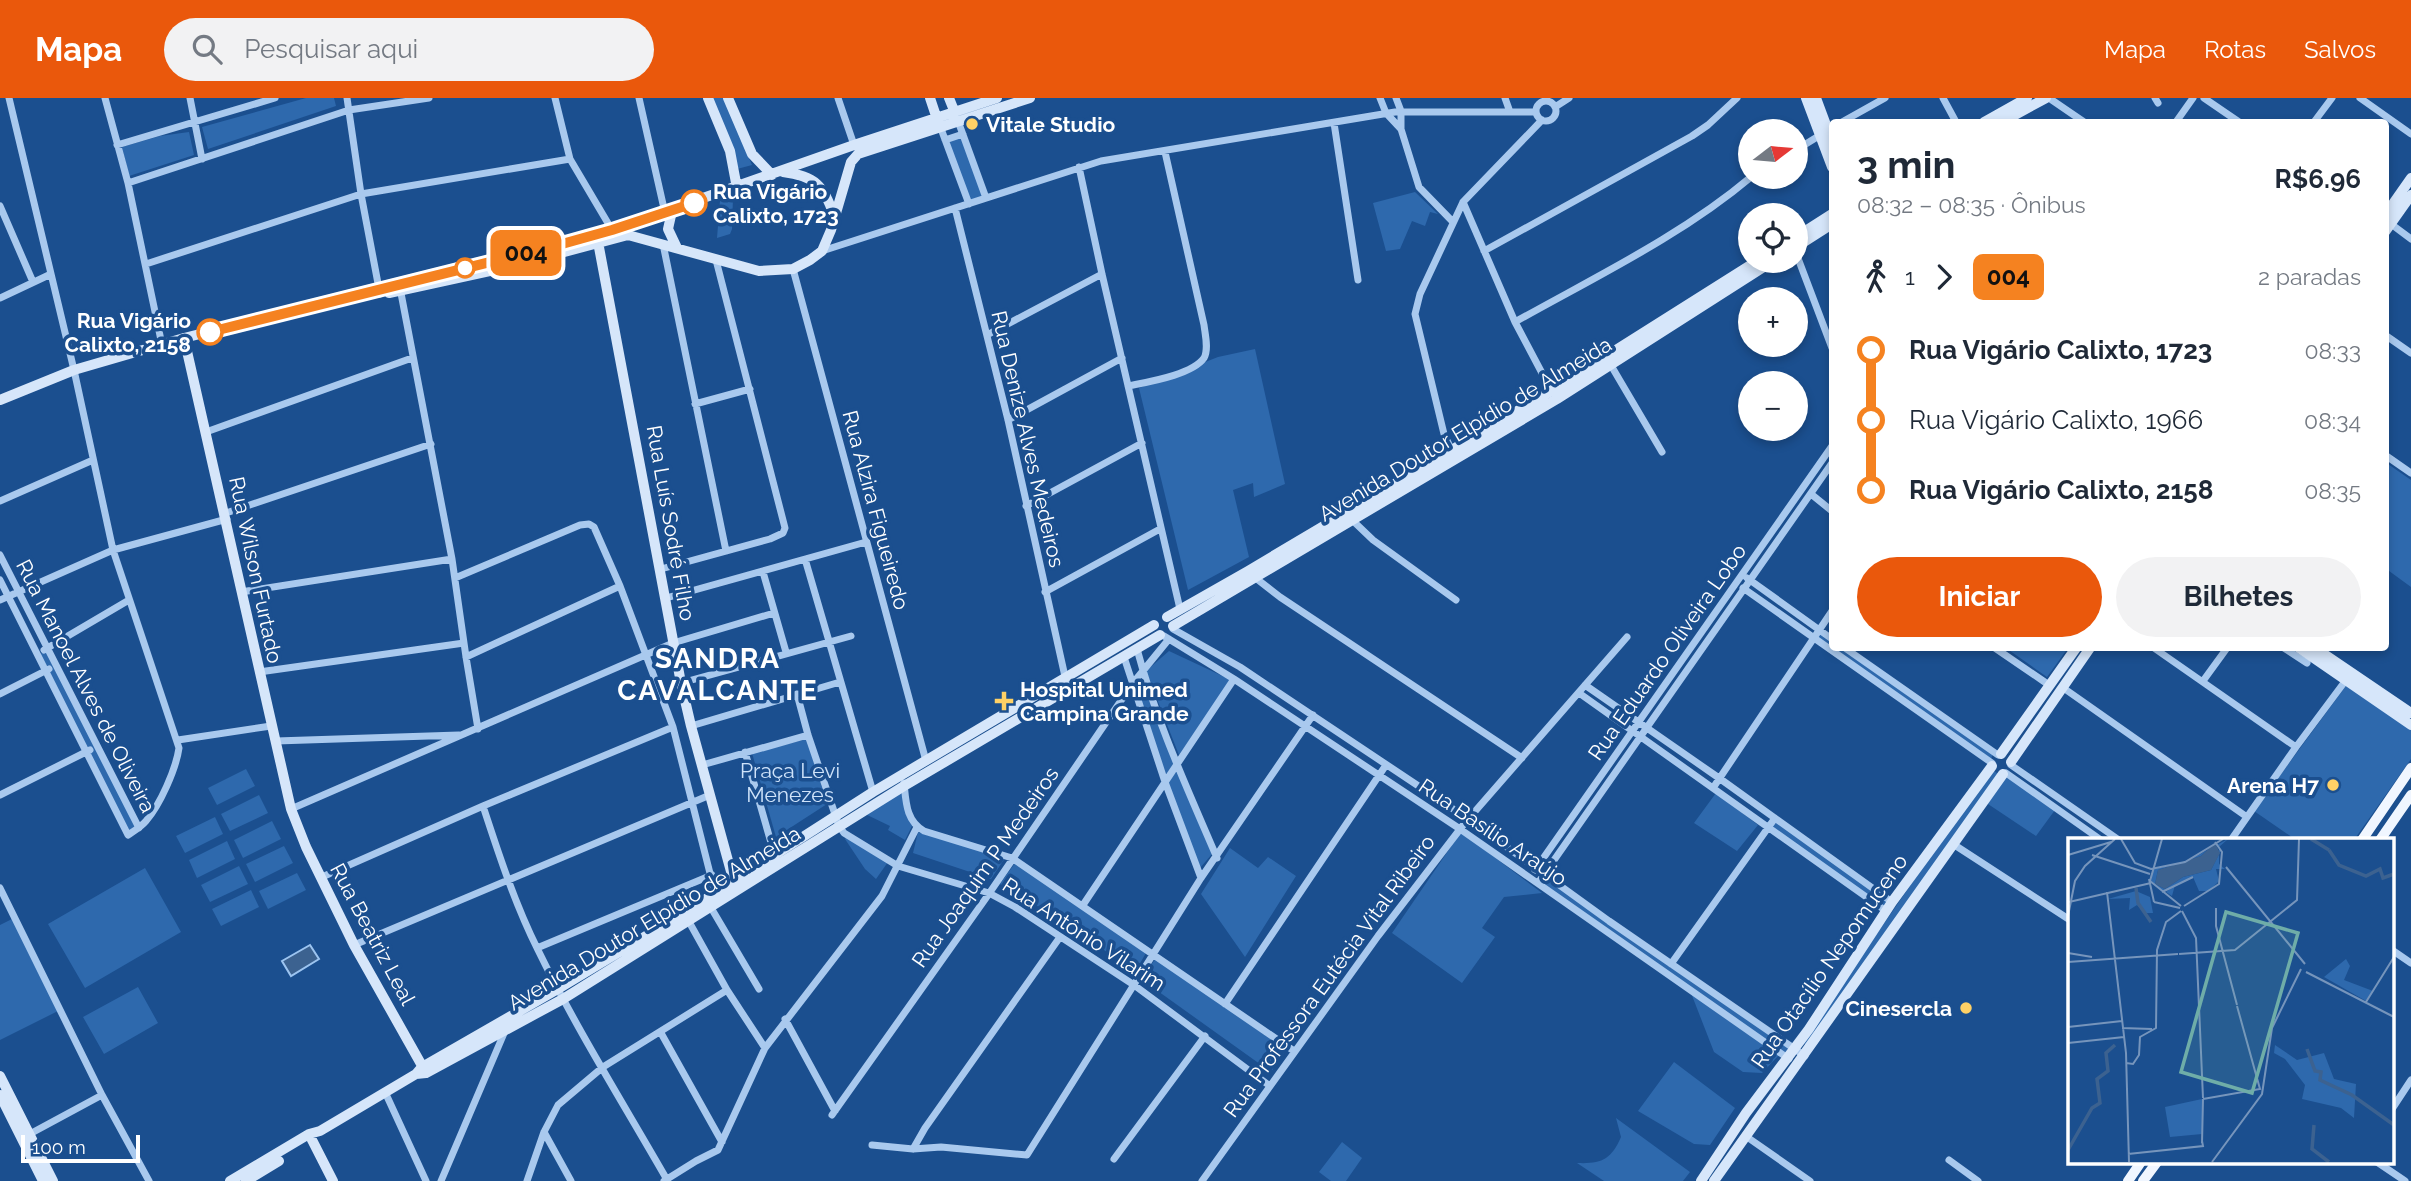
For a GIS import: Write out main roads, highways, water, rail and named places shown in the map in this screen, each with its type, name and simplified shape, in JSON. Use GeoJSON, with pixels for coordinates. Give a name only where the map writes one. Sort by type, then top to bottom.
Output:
{"type":"FeatureCollection","features":[{"type":"Feature","properties":{"kind":"main road"},"geometry":{"type":"LineString","coordinates":[[708,98],[730,150],[737,188]]}},
{"type":"Feature","properties":{"kind":"main road"},"geometry":{"type":"LineString","coordinates":[[728,98],[752,154],[777,174],[799,174],[811,178],[821,186],[834,216]]}},
{"type":"Feature","properties":{"kind":"main road"},"geometry":{"type":"LineString","coordinates":[[930,98],[939,122]]}},
{"type":"Feature","properties":{"kind":"main road"},"geometry":{"type":"LineString","coordinates":[[950,98],[956,117]]}},
{"type":"Feature","properties":{"kind":"main road"},"geometry":{"type":"LineString","coordinates":[[956,117],[997,98]]}},
{"type":"Feature","properties":{"kind":"main road"},"geometry":{"type":"LineString","coordinates":[[0,400],[74,370],[184,338],[399,287],[612,230],[855,145],[1030,98]]}},
{"type":"Feature","properties":{"kind":"main road"},"geometry":{"type":"LineString","coordinates":[[1806,98],[1828,134]]}},
{"type":"Feature","properties":{"kind":"main road"},"geometry":{"type":"LineString","coordinates":[[1816,98],[1828,134]]}},
{"type":"Feature","properties":{"kind":"main road"},"geometry":{"type":"LineString","coordinates":[[1998,119],[2023,102],[2048,98]]}},
{"type":"Feature","properties":{"kind":"main road"},"geometry":{"type":"LineString","coordinates":[[399,287],[508,267],[628,235],[759,271],[793,269],[821,251],[851,162],[858,154],[939,122]]}},
{"type":"Feature","properties":{"kind":"main road"},"geometry":{"type":"LineString","coordinates":[[2389,220],[2411,178]]}},
{"type":"Feature","properties":{"kind":"main road"},"geometry":{"type":"LineString","coordinates":[[2389,222],[2411,195]]}},
{"type":"Feature","properties":{"kind":"main road"},"geometry":{"type":"LineString","coordinates":[[669,212],[668,229],[677,248]]}},
{"type":"Feature","properties":{"kind":"main road"},"geometry":{"type":"LineString","coordinates":[[1808,229],[1829,216]]}},
{"type":"Feature","properties":{"kind":"main road"},"geometry":{"type":"LineString","coordinates":[[1808,239],[1829,225]]}},
{"type":"Feature","properties":{"kind":"main road","name":"Rua Luís Sodré Filho"},"geometry":{"type":"LineString","coordinates":[[598,242],[681,683],[735,886]]}},
{"type":"Feature","properties":{"kind":"main road","name":"Avenida Doutor Elpídio de Almeida"},"geometry":{"type":"LineString","coordinates":[[686,917],[715,893],[735,886],[904,780],[1125,657],[1251,574],[1554,395],[1740,273]]}},
{"type":"Feature","properties":{"kind":"main road","name":"Avenida Doutor Elpídio de Almeida"},"geometry":{"type":"LineString","coordinates":[[1692,307],[1752,273]]}},
{"type":"Feature","properties":{"kind":"main road","name":"Rua Wilson Furtado"},"geometry":{"type":"LineString","coordinates":[[184,338],[291,809]]}},
{"type":"Feature","properties":{"kind":"main road","name":"Avenida Doutor Elpídio de Almeida"},"geometry":{"type":"LineString","coordinates":[[1165,632],[1167,617],[1180,608],[1251,574]]}},
{"type":"Feature","properties":{"kind":"main road","name":"Avenida Doutor Elpídio de Almeida"},"geometry":{"type":"LineString","coordinates":[[239,1180],[320,1130],[560,994],[686,917],[710,906],[774,853],[837,821],[873,792],[904,780],[926,761],[1064,677],[1165,632]]}},
{"type":"Feature","properties":{"kind":"main road","name":"Rua Otacílio Nepomuceno"},"geometry":{"type":"LineString","coordinates":[[1701,1181],[1889,906],[2074,651]]}},
{"type":"Feature","properties":{"kind":"main road","name":"Rua Otacílio Nepomuceno"},"geometry":{"type":"LineString","coordinates":[[1714,1181],[2008,769],[2088,651]]}},
{"type":"Feature","properties":{"kind":"main road"},"geometry":{"type":"LineString","coordinates":[[2303,651],[2411,725]]}},
{"type":"Feature","properties":{"kind":"main road"},"geometry":{"type":"LineString","coordinates":[[2319,651],[2411,713]]}},
{"type":"Feature","properties":{"kind":"main road"},"geometry":{"type":"LineString","coordinates":[[2007,755],[2008,769],[1995,771],[1996,759],[2007,755]]}},
{"type":"Feature","properties":{"kind":"main road"},"geometry":{"type":"LineString","coordinates":[[2363,838],[2411,768]]}},
{"type":"Feature","properties":{"kind":"main road"},"geometry":{"type":"LineString","coordinates":[[2381,838],[2411,795]]}},
{"type":"Feature","properties":{"kind":"main road","name":"Rua Beatriz Leal"},"geometry":{"type":"LineString","coordinates":[[291,809],[306,847],[354,944],[422,1071]]}},
{"type":"Feature","properties":{"kind":"main road","name":"Avenida Doutor Elpídio de Almeida"},"geometry":{"type":"LineString","coordinates":[[422,1071],[505,1031],[560,994]]}},
{"type":"Feature","properties":{"kind":"main road"},"geometry":{"type":"LineString","coordinates":[[0,1076],[43,1181]]}},
{"type":"Feature","properties":{"kind":"main road"},"geometry":{"type":"LineString","coordinates":[[0,1095],[53,1181]]}},
{"type":"Feature","properties":{"kind":"main road"},"geometry":{"type":"LineString","coordinates":[[310,1137],[333,1181]]}},
{"type":"Feature","properties":{"kind":"main road"},"geometry":{"type":"LineString","coordinates":[[2128,1181],[2140,1164]]}},
{"type":"Feature","properties":{"kind":"main road"},"geometry":{"type":"LineString","coordinates":[[2143,1181],[2156,1164]]}},
{"type":"Feature","properties":{"kind":"place","name":"Vitale Studio"},"geometry":{"type":"Point","coordinates":[972,124]}},
{"type":"Feature","properties":{"kind":"place","name":"Rua Vigário Calixto, 1723"},"geometry":{"type":"Point","coordinates":[694,203]}},
{"type":"Feature","properties":{"kind":"place","name":"Rua Vigário Calixto, 2158"},"geometry":{"type":"Point","coordinates":[210,332]}},
{"type":"Feature","properties":{"kind":"place","name":"Hospital Unimed Campina Grande"},"geometry":{"type":"Point","coordinates":[1004,701]}},
{"type":"Feature","properties":{"kind":"place","name":"Arena H7"},"geometry":{"type":"Point","coordinates":[2333,785]}},
{"type":"Feature","properties":{"kind":"place","name":"Cinesercla"},"geometry":{"type":"Point","coordinates":[1966,1008]}},
{"type":"Feature","properties":{"kind":"district","name":"SANDRA CAVALCANTE"},"geometry":{"type":"Point","coordinates":[718,674]}},
{"type":"Feature","properties":{"kind":"park label","name":"Praça Levi Menezes"},"geometry":{"type":"Point","coordinates":[790,782]}}]}
